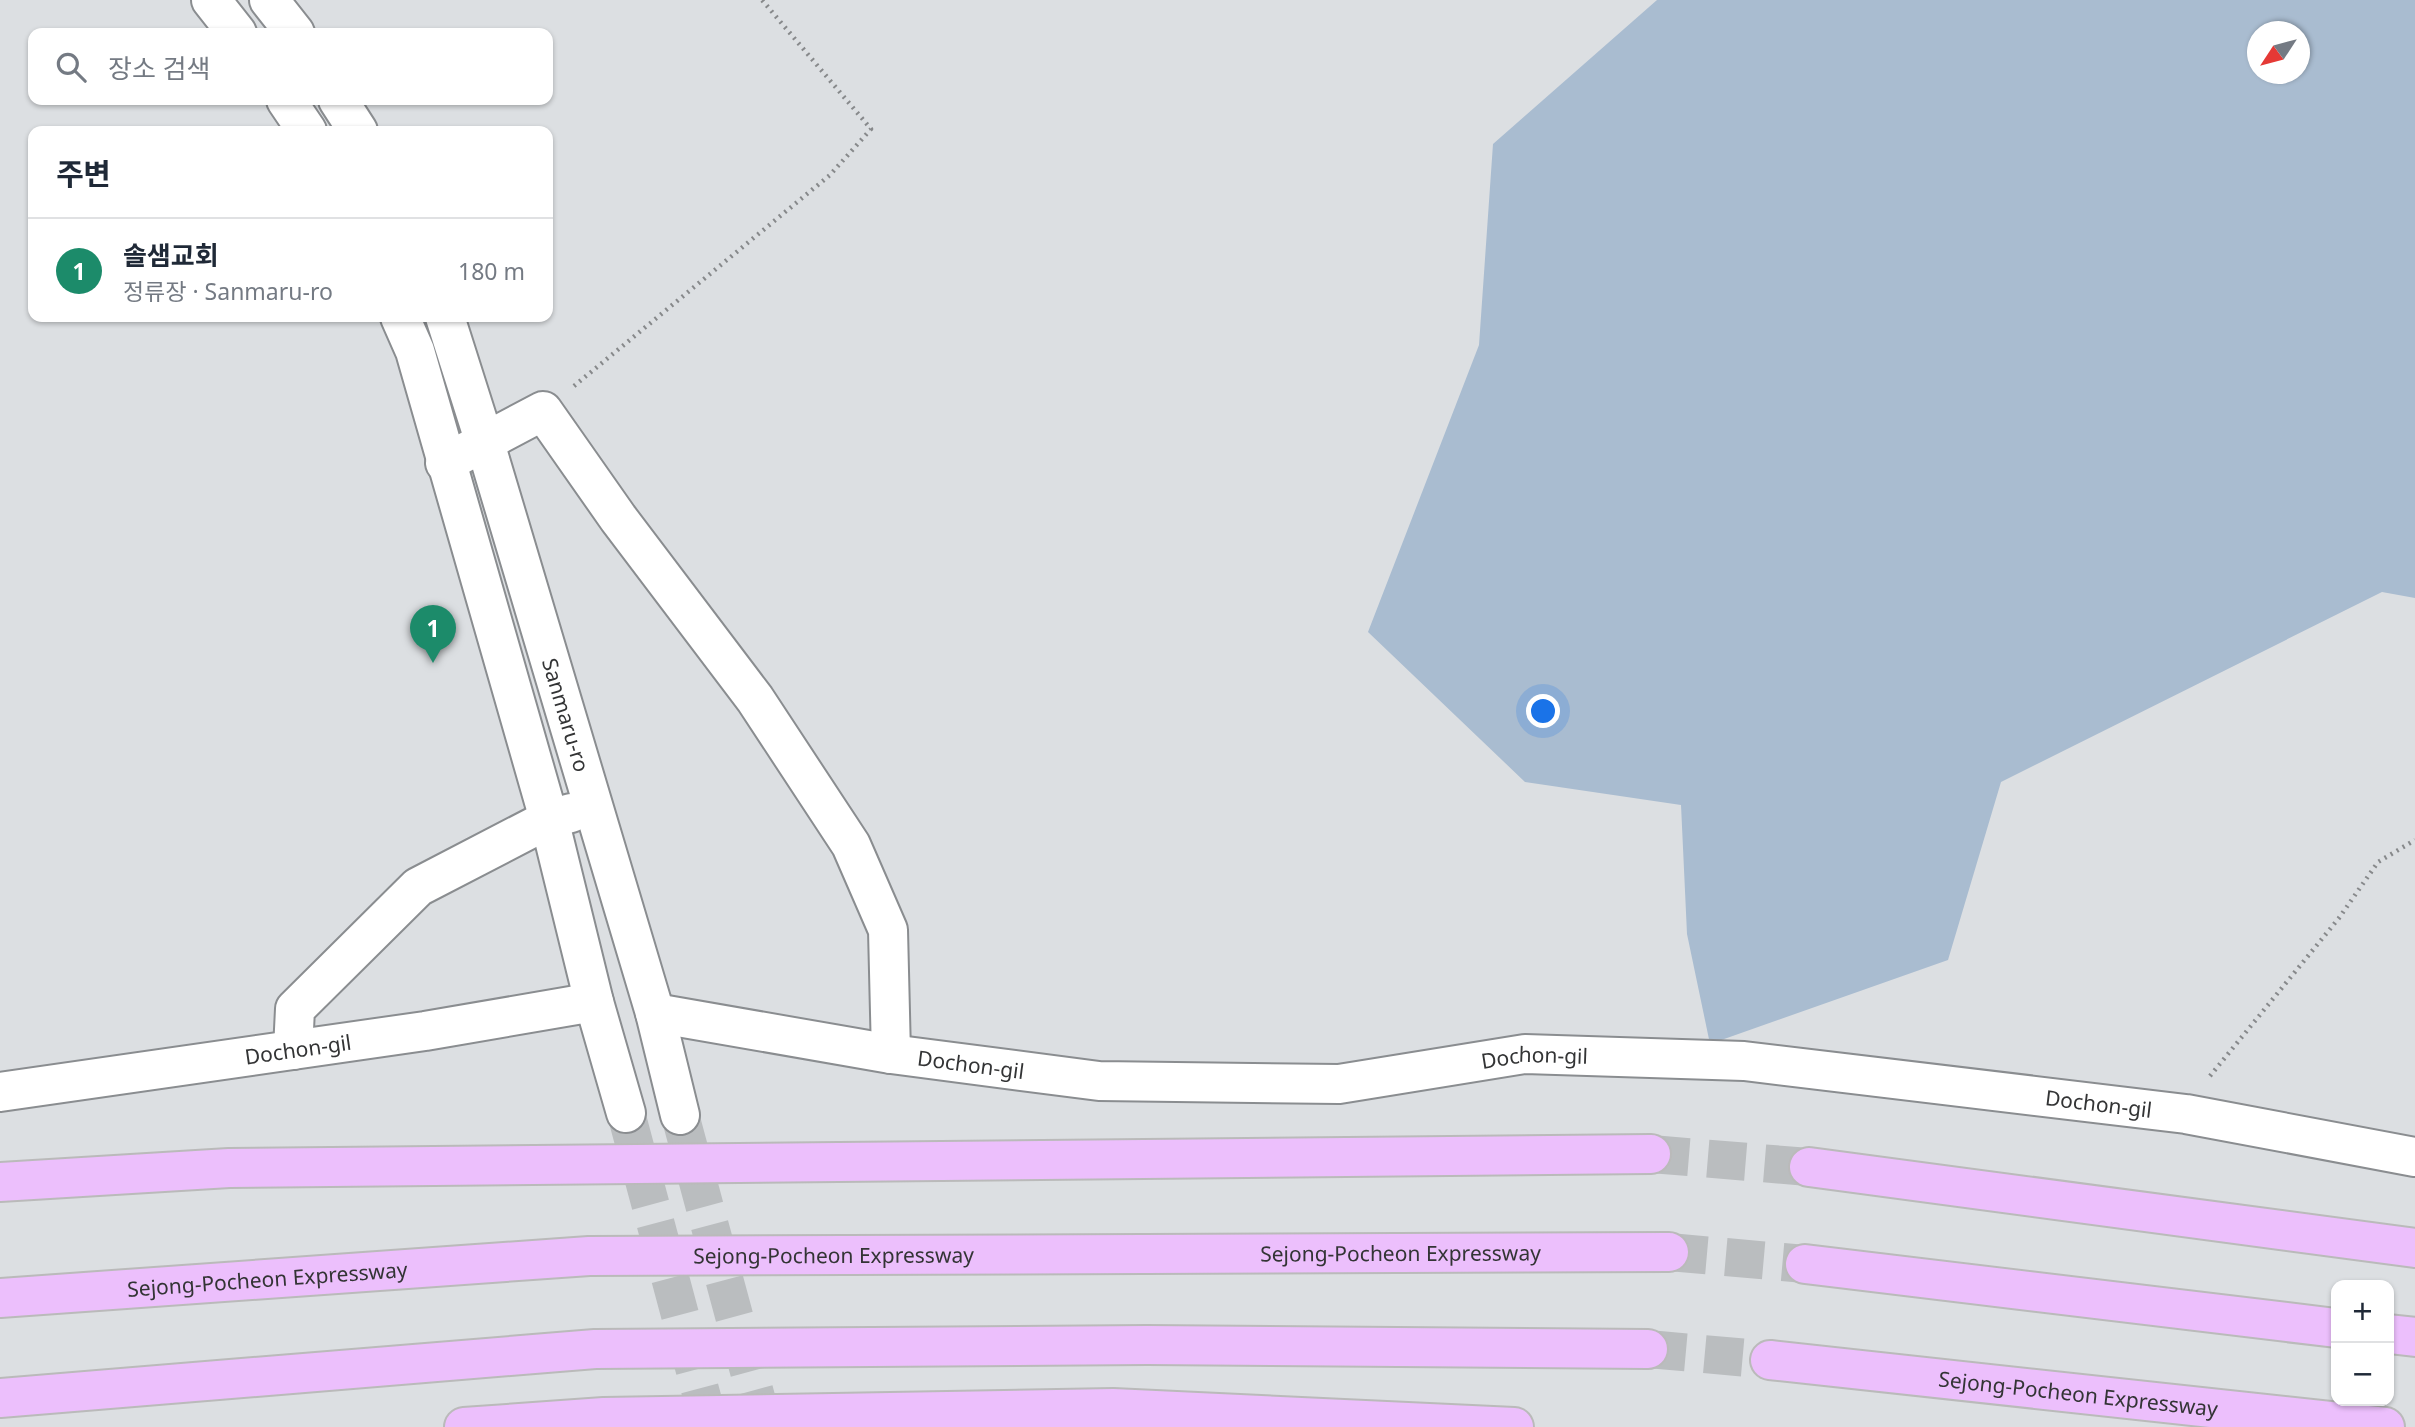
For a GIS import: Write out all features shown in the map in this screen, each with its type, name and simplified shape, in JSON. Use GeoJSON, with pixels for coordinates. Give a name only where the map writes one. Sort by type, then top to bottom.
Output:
{"type":"FeatureCollection","features":[{"type":"Feature","properties":{"kind":"highway"},"geometry":{"type":"LineString","coordinates":[[0,1182],[229,1168],[1651,1154]]}},
{"type":"Feature","properties":{"kind":"highway"},"geometry":{"type":"LineString","coordinates":[[1809,1167],[2415,1248]]}},
{"type":"Feature","properties":{"kind":"highway","name":"Sejong-Pocheon Expressway"},"geometry":{"type":"LineString","coordinates":[[0,1298],[589,1256],[1669,1252]]}},
{"type":"Feature","properties":{"kind":"highway"},"geometry":{"type":"LineString","coordinates":[[1805,1264],[2331,1327]]}},
{"type":"Feature","properties":{"kind":"highway"},"geometry":{"type":"LineString","coordinates":[[2394,1335],[2415,1337]]}},
{"type":"Feature","properties":{"kind":"highway"},"geometry":{"type":"LineString","coordinates":[[0,1398],[595,1349],[1147,1345],[1648,1349]]}},
{"type":"Feature","properties":{"kind":"highway","name":"Sejong-Pocheon Expressway"},"geometry":{"type":"LineString","coordinates":[[1770,1360],[2385,1427]]}},
{"type":"Feature","properties":{"kind":"highway"},"geometry":{"type":"LineString","coordinates":[[464,1427],[604,1417],[1113,1408],[1514,1427]]}},
{"type":"Feature","properties":{"kind":"street"},"geometry":{"type":"LineString","coordinates":[[211,0],[233,28]]}},
{"type":"Feature","properties":{"kind":"street"},"geometry":{"type":"LineString","coordinates":[[269,0],[291,28]]}},
{"type":"Feature","properties":{"kind":"street"},"geometry":{"type":"LineString","coordinates":[[289,105],[304,126]]}},
{"type":"Feature","properties":{"kind":"street"},"geometry":{"type":"LineString","coordinates":[[341,105],[355,126]]}},
{"type":"Feature","properties":{"kind":"street"},"geometry":{"type":"LineString","coordinates":[[402,322],[415,351],[549,820],[594,1002],[626,1113]]}},
{"type":"Feature","properties":{"kind":"street","name":"Sanmaru-ro"},"geometry":{"type":"LineString","coordinates":[[447,322],[655,1013],[680,1115]]}},
{"type":"Feature","properties":{"kind":"street"},"geometry":{"type":"LineString","coordinates":[[445,463],[543,411],[618,518],[755,699],[851,845],[888,930],[891,1054]]}},
{"type":"Feature","properties":{"kind":"street"},"geometry":{"type":"LineString","coordinates":[[293,1050],[295,1009],[418,887],[549,820],[593,806]]}},
{"type":"Feature","properties":{"kind":"street","name":"Dochon-gil"},"geometry":{"type":"LineString","coordinates":[[0,1093],[425,1031],[594,1002]]}},
{"type":"Feature","properties":{"kind":"street","name":"Dochon-gil"},"geometry":{"type":"LineString","coordinates":[[655,1013],[891,1054],[1099,1081],[1339,1084],[1525,1055],[1744,1061],[2194,1116],[2415,1157]]}},
{"type":"Feature","properties":{"kind":"path"},"geometry":{"type":"LineString","coordinates":[[543,411],[830,175],[871,129],[762,0]]}},
{"type":"Feature","properties":{"kind":"path"},"geometry":{"type":"LineString","coordinates":[[2194,1116],[2210,1077],[2339,918],[2378,862],[2415,840]]}},
{"type":"Feature","properties":{"kind":"shaded area"},"geometry":{"type":"Polygon","coordinates":[[[1657,0],[2415,0],[2415,598],[2382,592],[2001,782],[1948,960],[1710,1044],[1687,934],[1681,805],[1525,782],[1368,632],[1479,345],[1493,144],[1657,0]]]}},
{"type":"Feature","properties":{"kind":"tunnel"},"geometry":{"type":"LineString","coordinates":[[626,1113],[710,1427]]}},
{"type":"Feature","properties":{"kind":"tunnel"},"geometry":{"type":"LineString","coordinates":[[680,1115],[764,1427]]}},
{"type":"Feature","properties":{"kind":"tunnel"},"geometry":{"type":"LineString","coordinates":[[1651,1154],[1809,1167]]}},
{"type":"Feature","properties":{"kind":"tunnel"},"geometry":{"type":"LineString","coordinates":[[1669,1252],[1805,1264]]}},
{"type":"Feature","properties":{"kind":"tunnel"},"geometry":{"type":"LineString","coordinates":[[1648,1349],[1770,1360]]}},
{"type":"Feature","properties":{"kind":"place","name":"솔샘교회"},"geometry":{"type":"Point","coordinates":[433,663]}}]}
